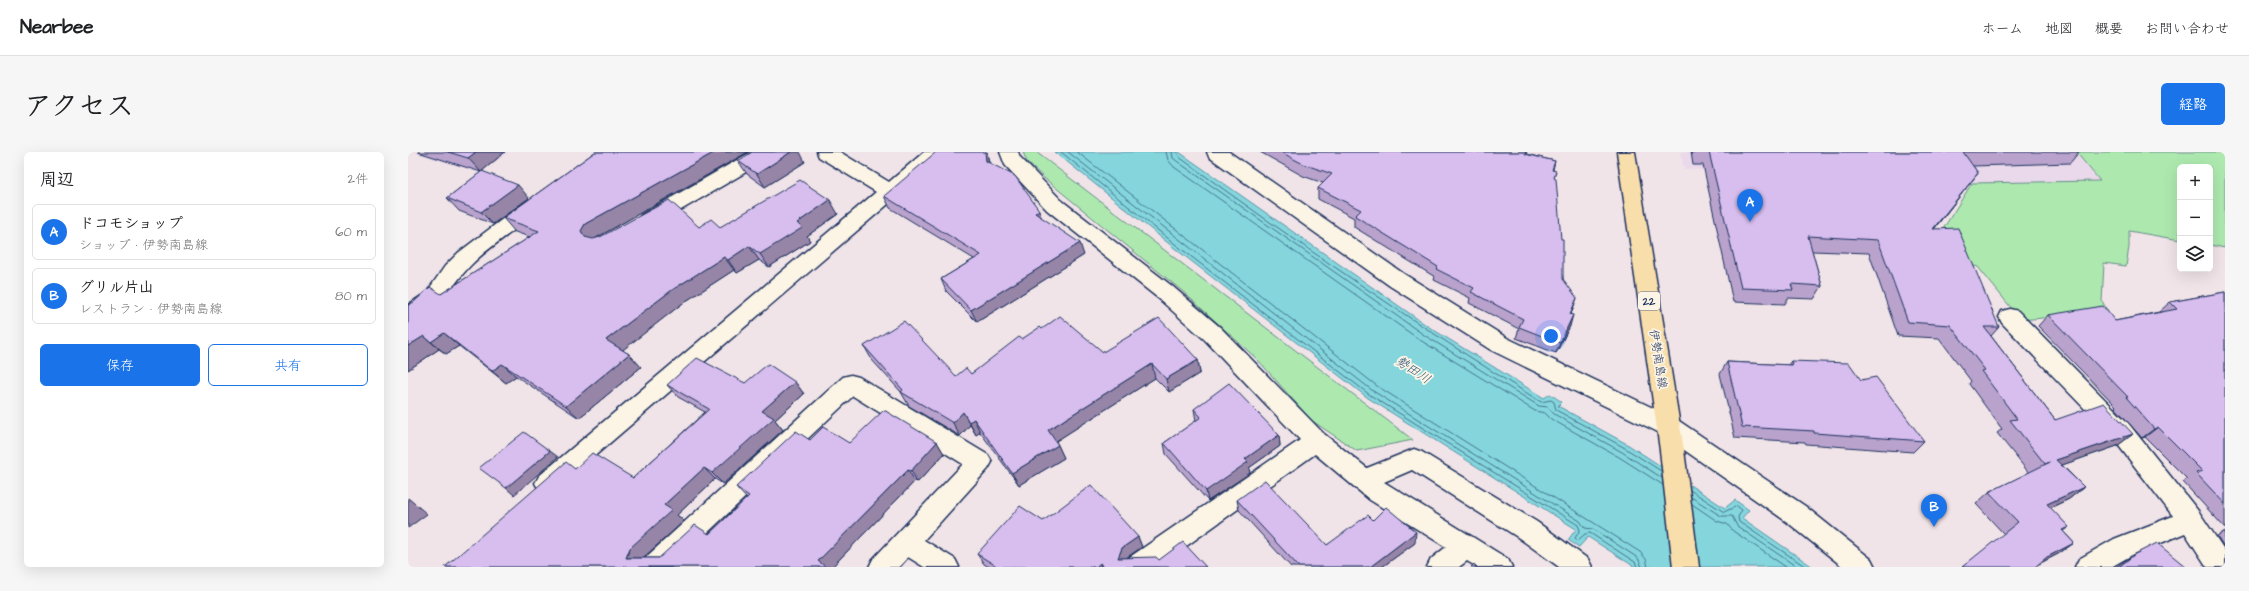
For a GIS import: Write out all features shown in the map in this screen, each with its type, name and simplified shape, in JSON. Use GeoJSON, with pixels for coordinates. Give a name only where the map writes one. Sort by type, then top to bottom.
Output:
{"type":"FeatureCollection","features":[{"type":"Feature","properties":{"kind":"main road","name":"伊勢南島線"},"geometry":{"type":"LineString","coordinates":[[1626,152],[1672,450],[1686,567]]}},
{"type":"Feature","properties":{"kind":"street"},"geometry":{"type":"LineString","coordinates":[[631,229],[765,152]]}},
{"type":"Feature","properties":{"kind":"street"},"geometry":{"type":"LineString","coordinates":[[826,152],[889,191]]}},
{"type":"Feature","properties":{"kind":"street"},"geometry":{"type":"LineString","coordinates":[[533,495],[936,152]]}},
{"type":"Feature","properties":{"kind":"street"},"geometry":{"type":"LineString","coordinates":[[1009,152],[1012,160],[1054,205],[1165,292],[1207,329],[1316,441],[1363,480],[1499,567]]}},
{"type":"Feature","properties":{"kind":"street"},"geometry":{"type":"LineString","coordinates":[[1216,152],[1397,280],[1499,344],[1668,426],[1796,514],[1862,567]]}},
{"type":"Feature","properties":{"kind":"street"},"geometry":{"type":"LineString","coordinates":[[408,316],[434,298],[452,272],[465,258],[548,195]]}},
{"type":"Feature","properties":{"kind":"street"},"geometry":{"type":"LineString","coordinates":[[2010,317],[2120,430],[2190,520],[2221,567]]}},
{"type":"Feature","properties":{"kind":"street"},"geometry":{"type":"LineString","coordinates":[[653,567],[851,384],[980,462],[882,567]]}},
{"type":"Feature","properties":{"kind":"street"},"geometry":{"type":"LineString","coordinates":[[1136,567],[1316,441]]}},
{"type":"Feature","properties":{"kind":"street"},"geometry":{"type":"LineString","coordinates":[[1363,480],[1414,459],[1528,530],[1579,567]]}},
{"type":"Feature","properties":{"kind":"street"},"geometry":{"type":"LineString","coordinates":[[2088,567],[2123,547],[2190,520]]}},
{"type":"Feature","properties":{"kind":"street"},"geometry":{"type":"LineString","coordinates":[[906,542],[946,567]]}},
{"type":"Feature","properties":{"kind":"street"},"geometry":{"type":"LineString","coordinates":[[1440,567],[1466,546]]}},
{"type":"Feature","properties":{"kind":"shaded area"},"geometry":{"type":"Polygon","coordinates":[[[413,152],[509,152],[479,173],[413,152]]]}},
{"type":"Feature","properties":{"kind":"shaded area"},"geometry":{"type":"Polygon","coordinates":[[[1680,152],[2076,152],[2100,181],[1972,183],[1684,169],[1680,152]]]}},
{"type":"Feature","properties":{"kind":"green space"},"geometry":{"type":"Polygon","coordinates":[[[1023,152],[1036,152],[1413,440],[1357,451],[1311,420],[1258,360],[1181,290],[1044,178],[1027,162],[1023,152]]]}},
{"type":"Feature","properties":{"kind":"green space"},"geometry":{"type":"Polygon","coordinates":[[[2076,152],[2225,152],[2225,248],[2213,246],[2213,164],[2177,164],[2177,239],[2129,231],[2129,247],[2126,266],[2104,263],[2102,301],[2108,312],[2021,320],[1978,267],[1964,263],[1938,237],[1972,183],[2100,181],[2076,152]]]}},
{"type":"Feature","properties":{"kind":"water","name":"勢田川"},"geometry":{"type":"Polygon","coordinates":[[[1055,152],[1179,152],[1429,327],[1544,398],[1550,394],[1562,402],[1558,406],[1627,444],[1725,508],[1735,500],[1749,510],[1742,518],[1813,567],[1635,567],[1588,537],[1579,547],[1568,540],[1576,529],[1368,398],[1173,247],[1055,152]]]}},
{"type":"Feature","properties":{"kind":"building"},"geometry":{"type":"Polygon","coordinates":[[[448,152],[476,152],[468,158],[448,152]]]}},
{"type":"Feature","properties":{"kind":"building"},"geometry":{"type":"Polygon","coordinates":[[[595,152],[715,152],[585,224],[581,231],[585,237],[593,239],[600,237],[669,200],[699,227],[711,219],[720,227],[800,180],[830,200],[797,223],[802,228],[760,254],[749,246],[728,260],[724,257],[672,290],[606,340],[629,354],[566,406],[502,364],[492,371],[444,333],[431,342],[424,336],[408,346],[408,305],[414,302],[430,287],[441,294],[539,231],[503,218],[595,152]]]}},
{"type":"Feature","properties":{"kind":"building"},"geometry":{"type":"Polygon","coordinates":[[[752,152],[791,152],[757,174],[738,161],[752,152]]]}},
{"type":"Feature","properties":{"kind":"building"},"geometry":{"type":"Polygon","coordinates":[[[936,152],[985,152],[986,161],[1015,176],[1039,210],[1035,213],[1080,243],[971,310],[941,279],[981,255],[884,196],[936,152]]]}},
{"type":"Feature","properties":{"kind":"building"},"geometry":{"type":"Polygon","coordinates":[[[1281,152],[1526,152],[1525,154],[1555,161],[1552,170],[1556,171],[1554,178],[1556,179],[1561,239],[1563,239],[1563,279],[1577,298],[1570,314],[1573,315],[1560,343],[1519,327],[1523,319],[1471,292],[1474,288],[1436,269],[1438,267],[1355,216],[1361,210],[1318,188],[1332,174],[1303,164],[1281,152]]]}},
{"type":"Feature","properties":{"kind":"building"},"geometry":{"type":"Polygon","coordinates":[[[1709,152],[1963,152],[1978,173],[1933,229],[1958,228],[1999,327],[1984,327],[2055,420],[2104,403],[2133,434],[2056,460],[2084,487],[2047,504],[2069,527],[2062,530],[2074,543],[2047,557],[2035,567],[1962,567],[2018,522],[1989,492],[2050,462],[2045,464],[2010,420],[2017,419],[1981,371],[1985,370],[1950,325],[1908,322],[1878,240],[1808,236],[1822,286],[1791,284],[1793,290],[1741,288],[1709,152]]]}},
{"type":"Feature","properties":{"kind":"building"},"geometry":{"type":"Polygon","coordinates":[[[482,171],[518,185],[481,212],[447,198],[482,171]]]}},
{"type":"Feature","properties":{"kind":"building"},"geometry":{"type":"Polygon","coordinates":[[[2225,292],[2225,504],[2196,473],[2202,471],[2158,427],[2154,429],[2126,397],[2128,397],[2048,315],[2103,306],[2115,321],[2177,309],[2170,302],[2225,292]]]}},
{"type":"Feature","properties":{"kind":"building"},"geometry":{"type":"Polygon","coordinates":[[[1060,316],[1103,352],[1159,318],[1198,360],[1166,379],[1152,364],[1048,430],[1058,445],[1012,473],[974,419],[969,422],[963,412],[953,423],[901,392],[903,390],[864,346],[904,321],[956,376],[966,368],[971,374],[1019,337],[1022,339],[1040,327],[1042,329],[1060,316]]]}},
{"type":"Feature","properties":{"kind":"building"},"geometry":{"type":"Polygon","coordinates":[[[697,358],[745,383],[768,364],[795,382],[762,411],[774,418],[712,473],[704,468],[664,505],[672,510],[630,548],[626,558],[659,558],[695,525],[709,534],[749,496],[736,487],[796,431],[810,440],[823,427],[849,443],[884,410],[937,442],[911,471],[908,470],[818,561],[826,567],[445,567],[566,462],[575,469],[592,453],[633,478],[709,409],[667,385],[697,358]]]}},
{"type":"Feature","properties":{"kind":"building"},"geometry":{"type":"Polygon","coordinates":[[[1791,361],[1849,363],[1861,380],[1876,377],[1924,441],[1814,433],[1814,431],[1742,427],[1727,362],[1792,365],[1791,361]]]}},
{"type":"Feature","properties":{"kind":"building"},"geometry":{"type":"Polygon","coordinates":[[[1229,383],[1279,435],[1245,459],[1248,462],[1206,491],[1164,443],[1201,417],[1194,409],[1229,383]]]}},
{"type":"Feature","properties":{"kind":"building"},"geometry":{"type":"Polygon","coordinates":[[[524,432],[550,451],[506,488],[479,468],[524,432]]]}},
{"type":"Feature","properties":{"kind":"building"},"geometry":{"type":"Polygon","coordinates":[[[1265,480],[1327,545],[1368,515],[1373,520],[1386,507],[1416,532],[1370,567],[1299,567],[1237,500],[1265,480]]]}},
{"type":"Feature","properties":{"kind":"building"},"geometry":{"type":"Polygon","coordinates":[[[1091,485],[1138,537],[1122,548],[1118,558],[1156,557],[1159,560],[1183,542],[1206,567],[1103,567],[1100,563],[1096,567],[998,567],[977,554],[1020,506],[1043,521],[1091,485]]]}},
{"type":"Feature","properties":{"kind":"building"},"geometry":{"type":"Polygon","coordinates":[[[2157,543],[2186,567],[2119,567],[2135,554],[2157,543]]]}},
{"type":"Feature","properties":{"kind":"place","name":"ドコモショップ"},"geometry":{"type":"Point","coordinates":[1750,222]}},
{"type":"Feature","properties":{"kind":"place","name":"グリル片山"},"geometry":{"type":"Point","coordinates":[1934,527]}}]}
